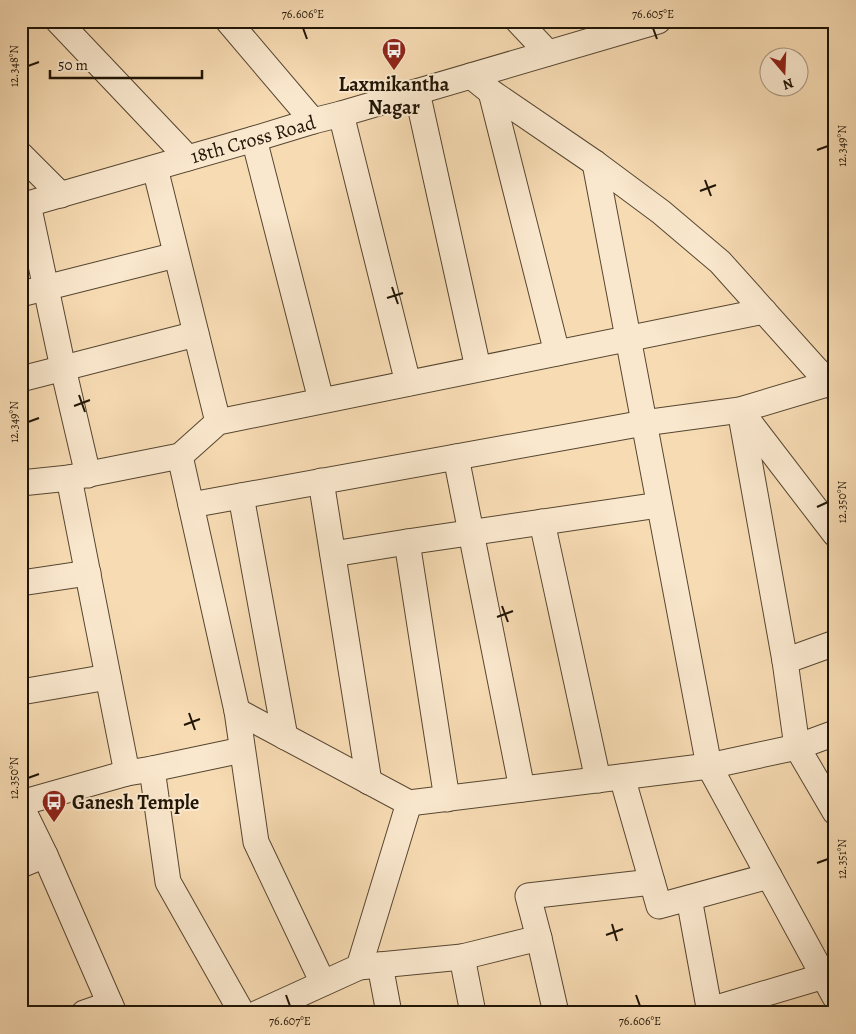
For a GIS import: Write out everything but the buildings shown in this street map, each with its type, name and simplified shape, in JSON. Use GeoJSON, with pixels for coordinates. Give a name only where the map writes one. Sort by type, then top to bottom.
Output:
{"type":"FeatureCollection","features":[{"type":"Feature","properties":{"kind":"street"},"geometry":{"type":"LineString","coordinates":[[58,21],[188,158]]}},
{"type":"Feature","properties":{"kind":"street"},"geometry":{"type":"LineString","coordinates":[[228,21],[313,121]]}},
{"type":"Feature","properties":{"kind":"street"},"geometry":{"type":"LineString","coordinates":[[518,21],[548,53]]}},
{"type":"Feature","properties":{"kind":"street","name":"18th Cross Road"},"geometry":{"type":"LineString","coordinates":[[25,205],[658,21]]}},
{"type":"Feature","properties":{"kind":"street"},"geometry":{"type":"LineString","coordinates":[[191,505],[644,423],[740,410],[832,385],[720,262],[661,212],[471,76]]}},
{"type":"Feature","properties":{"kind":"street"},"geometry":{"type":"LineString","coordinates":[[417,92],[478,368]]}},
{"type":"Feature","properties":{"kind":"street"},"geometry":{"type":"LineString","coordinates":[[491,92],[557,352]]}},
{"type":"Feature","properties":{"kind":"street"},"geometry":{"type":"LineString","coordinates":[[341,114],[408,383]]}},
{"type":"Feature","properties":{"kind":"street"},"geometry":{"type":"LineString","coordinates":[[254,139],[321,400]]}},
{"type":"Feature","properties":{"kind":"street"},"geometry":{"type":"LineString","coordinates":[[21,155],[60,195]]}},
{"type":"Feature","properties":{"kind":"street"},"geometry":{"type":"LineString","coordinates":[[595,163],[709,766],[829,987],[710,1012],[689,898]]}},
{"type":"Feature","properties":{"kind":"street"},"geometry":{"type":"LineString","coordinates":[[155,168],[218,422]]}},
{"type":"Feature","properties":{"kind":"street"},"geometry":{"type":"LineString","coordinates":[[25,205],[46,287],[63,368],[78,477],[88,573],[127,773]]}},
{"type":"Feature","properties":{"kind":"street"},"geometry":{"type":"LineString","coordinates":[[21,294],[176,255]]}},
{"type":"Feature","properties":{"kind":"street"},"geometry":{"type":"LineString","coordinates":[[21,483],[78,477],[180,456],[218,422],[764,311]]}},
{"type":"Feature","properties":{"kind":"street"},"geometry":{"type":"LineString","coordinates":[[21,379],[196,334]]}},
{"type":"Feature","properties":{"kind":"street"},"geometry":{"type":"LineString","coordinates":[[740,410],[835,534]]}},
{"type":"Feature","properties":{"kind":"street"},"geometry":{"type":"LineString","coordinates":[[740,410],[785,661],[797,747],[835,812]]}},
{"type":"Feature","properties":{"kind":"street"},"geometry":{"type":"LineString","coordinates":[[180,456],[237,711],[256,842],[323,983]]}},
{"type":"Feature","properties":{"kind":"street"},"geometry":{"type":"LineString","coordinates":[[456,457],[522,789]]}},
{"type":"Feature","properties":{"kind":"street"},"geometry":{"type":"LineString","coordinates":[[321,481],[369,782]]}},
{"type":"Feature","properties":{"kind":"street"},"geometry":{"type":"LineString","coordinates":[[241,496],[285,737]]}},
{"type":"Feature","properties":{"kind":"street"},"geometry":{"type":"LineString","coordinates":[[332,554],[659,505]]}},
{"type":"Feature","properties":{"kind":"street"},"geometry":{"type":"LineString","coordinates":[[542,522],[610,778],[652,882],[659,906],[769,876]]}},
{"type":"Feature","properties":{"kind":"street"},"geometry":{"type":"LineString","coordinates":[[407,542],[447,799]]}},
{"type":"Feature","properties":{"kind":"street"},"geometry":{"type":"LineString","coordinates":[[21,583],[88,573]]}},
{"type":"Feature","properties":{"kind":"street"},"geometry":{"type":"LineString","coordinates":[[785,661],[835,643]]}},
{"type":"Feature","properties":{"kind":"street"},"geometry":{"type":"LineString","coordinates":[[21,692],[108,678]]}},
{"type":"Feature","properties":{"kind":"street"},"geometry":{"type":"LineString","coordinates":[[237,711],[409,804],[709,766],[797,747],[835,734]]}},
{"type":"Feature","properties":{"kind":"street"},"geometry":{"type":"LineString","coordinates":[[21,803],[127,773],[242,750]]}},
{"type":"Feature","properties":{"kind":"street"},"geometry":{"type":"LineString","coordinates":[[152,769],[168,882],[242,1013]]}},
{"type":"Feature","properties":{"kind":"street"},"geometry":{"type":"LineString","coordinates":[[389,1013],[369,966],[409,804]]}},
{"type":"Feature","properties":{"kind":"street"},"geometry":{"type":"LineString","coordinates":[[21,806],[45,855],[112,1008],[84,1013]]}},
{"type":"Feature","properties":{"kind":"street"},"geometry":{"type":"LineString","coordinates":[[21,865],[45,855]]}},
{"type":"Feature","properties":{"kind":"street"},"geometry":{"type":"LineString","coordinates":[[556,1013],[528,896],[652,882]]}},
{"type":"Feature","properties":{"kind":"street"},"geometry":{"type":"LineString","coordinates":[[258,1013],[323,983],[369,966],[462,957],[539,938]]}},
{"type":"Feature","properties":{"kind":"street"},"geometry":{"type":"LineString","coordinates":[[462,957],[473,1013]]}},
{"type":"Feature","properties":{"kind":"place","name":"Laxmikantha Nagar"},"geometry":{"type":"Point","coordinates":[394,71]}},
{"type":"Feature","properties":{"kind":"place","name":"Ganesh Temple"},"geometry":{"type":"Point","coordinates":[54,823]}}]}
